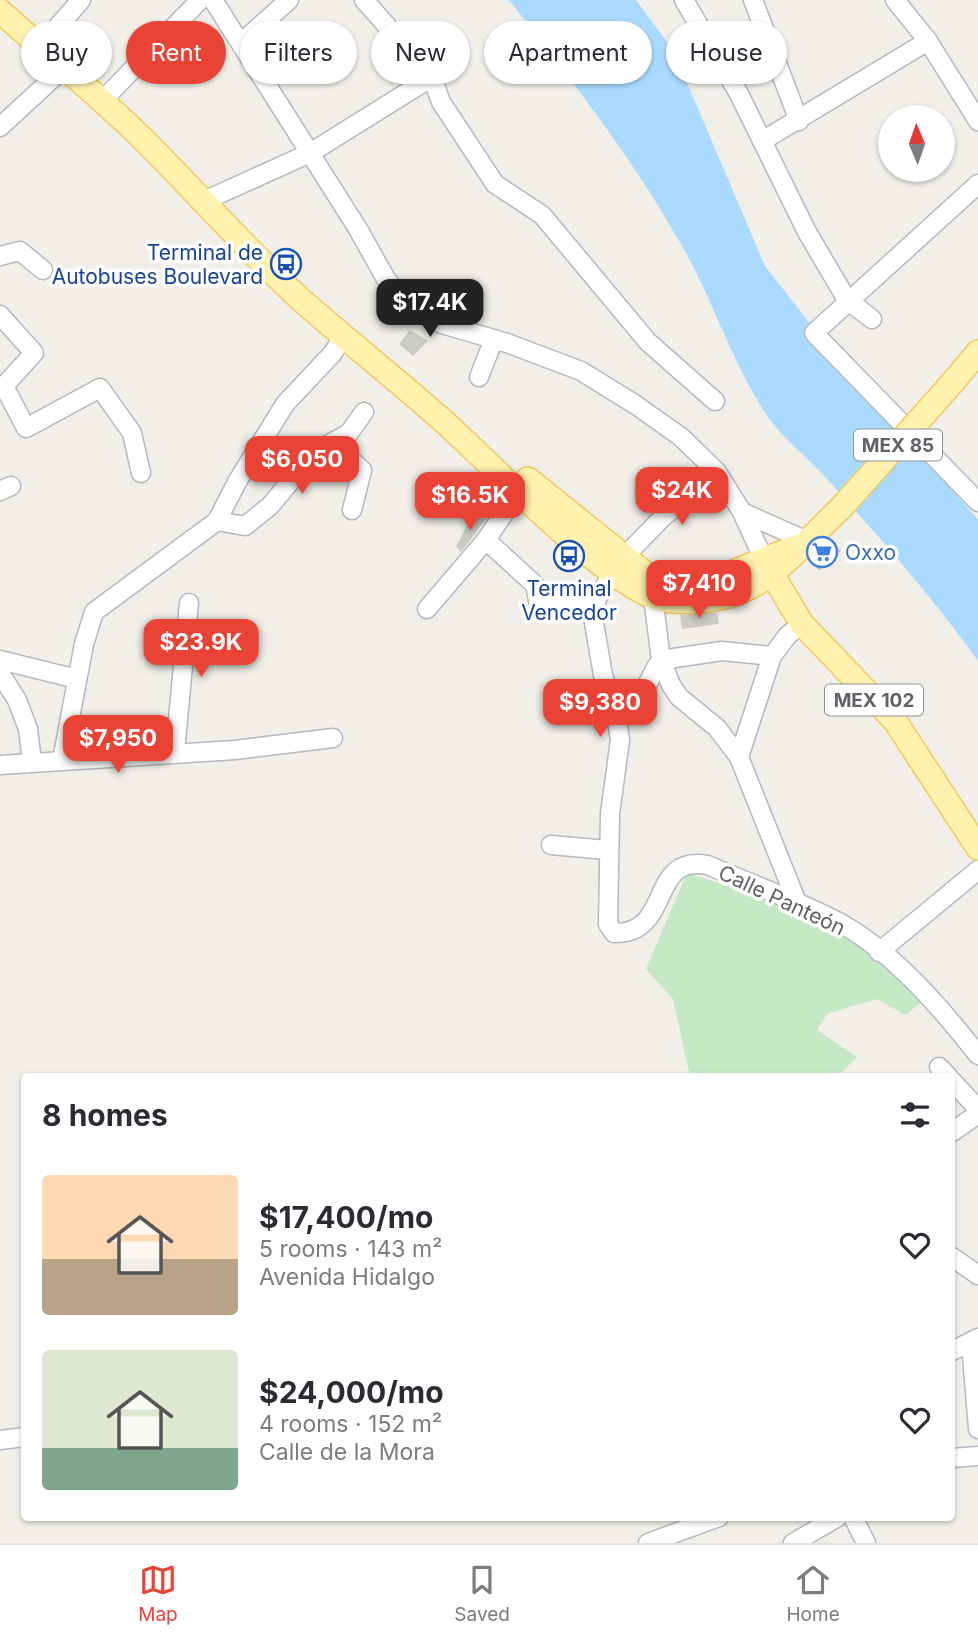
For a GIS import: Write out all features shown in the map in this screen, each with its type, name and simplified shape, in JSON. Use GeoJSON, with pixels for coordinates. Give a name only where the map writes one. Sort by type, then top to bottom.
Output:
{"type":"FeatureCollection","features":[{"type":"Feature","properties":{"kind":"main road","name":"MEX 85"},"geometry":{"type":"LineString","coordinates":[[10,0],[28,21]]}},
{"type":"Feature","properties":{"kind":"main road","name":"MEX 85"},"geometry":{"type":"LineString","coordinates":[[0,10],[21,24]]}},
{"type":"Feature","properties":{"kind":"main road","name":"MEX 85"},"geometry":{"type":"LineString","coordinates":[[89,84],[107,95]]}},
{"type":"Feature","properties":{"kind":"main road","name":"MEX 85"},"geometry":{"type":"LineString","coordinates":[[94,84],[210,197],[286,264],[400,373],[519,491],[617,564],[651,578],[681,584],[710,581],[767,567]]}},
{"type":"Feature","properties":{"kind":"main road","name":"MEX 85"},"geometry":{"type":"LineString","coordinates":[[210,197],[299,298],[345,335],[400,373],[553,501],[653,597],[671,600],[717,600],[750,589],[767,567],[805,542],[841,508],[964,375],[978,352]]}},
{"type":"Feature","properties":{"kind":"main road","name":"MEX 102"},"geometry":{"type":"LineString","coordinates":[[767,567],[802,624],[895,721],[978,848]]}},
{"type":"Feature","properties":{"kind":"street"},"geometry":{"type":"LineString","coordinates":[[63,21],[81,0]]}},
{"type":"Feature","properties":{"kind":"street"},"geometry":{"type":"LineString","coordinates":[[107,95],[200,0]]}},
{"type":"Feature","properties":{"kind":"street"},"geometry":{"type":"LineString","coordinates":[[214,0],[240,39]]}},
{"type":"Feature","properties":{"kind":"street"},"geometry":{"type":"LineString","coordinates":[[266,21],[289,0]]}},
{"type":"Feature","properties":{"kind":"street"},"geometry":{"type":"LineString","coordinates":[[364,0],[382,21]]}},
{"type":"Feature","properties":{"kind":"street"},"geometry":{"type":"LineString","coordinates":[[684,0],[739,94],[807,232],[847,300],[872,319]]}},
{"type":"Feature","properties":{"kind":"street"},"geometry":{"type":"LineString","coordinates":[[753,0],[799,121]]}},
{"type":"Feature","properties":{"kind":"street"},"geometry":{"type":"LineString","coordinates":[[895,0],[928,41],[978,121]]}},
{"type":"Feature","properties":{"kind":"street"},"geometry":{"type":"LineString","coordinates":[[762,141],[928,41]]}},
{"type":"Feature","properties":{"kind":"street"},"geometry":{"type":"LineString","coordinates":[[0,127],[47,84]]}},
{"type":"Feature","properties":{"kind":"street"},"geometry":{"type":"LineString","coordinates":[[268,84],[386,279],[407,305],[442,324],[494,339],[581,371],[681,438],[717,472],[742,512],[767,567]]}},
{"type":"Feature","properties":{"kind":"street"},"geometry":{"type":"LineString","coordinates":[[210,197],[310,153],[422,84]]}},
{"type":"Feature","properties":{"kind":"street"},"geometry":{"type":"LineString","coordinates":[[434,84],[441,102],[495,184],[542,215],[648,342],[715,401]]}},
{"type":"Feature","properties":{"kind":"street"},"geometry":{"type":"LineString","coordinates":[[978,184],[900,257],[847,300],[814,333],[978,502]]}},
{"type":"Feature","properties":{"kind":"street"},"geometry":{"type":"LineString","coordinates":[[0,256],[20,251],[43,270]]}},
{"type":"Feature","properties":{"kind":"street"},"geometry":{"type":"LineString","coordinates":[[1,319],[34,353],[2,386],[26,428],[100,388],[132,433],[141,473]]}},
{"type":"Feature","properties":{"kind":"street"},"geometry":{"type":"LineString","coordinates":[[62,760],[84,644],[94,612],[217,521],[237,482],[285,404],[332,354],[345,335]]}},
{"type":"Feature","properties":{"kind":"street"},"geometry":{"type":"LineString","coordinates":[[480,377],[494,339]]}},
{"type":"Feature","properties":{"kind":"street"},"geometry":{"type":"LineString","coordinates":[[217,521],[245,526],[270,506],[315,452],[349,433],[364,412]]}},
{"type":"Feature","properties":{"kind":"street"},"geometry":{"type":"LineString","coordinates":[[332,443],[362,470],[352,510]]}},
{"type":"Feature","properties":{"kind":"street"},"geometry":{"type":"LineString","coordinates":[[551,845],[607,850],[611,785],[620,740],[616,715],[603,675],[593,617],[597,598],[617,564],[663,517],[717,472]]}},
{"type":"Feature","properties":{"kind":"street"},"geometry":{"type":"LineString","coordinates":[[427,609],[486,540],[519,491]]}},
{"type":"Feature","properties":{"kind":"street"},"geometry":{"type":"LineString","coordinates":[[742,512],[805,542]]}},
{"type":"Feature","properties":{"kind":"street"},"geometry":{"type":"LineString","coordinates":[[486,540],[535,585],[538,600],[545,606],[597,598]]}},
{"type":"Feature","properties":{"kind":"street"},"geometry":{"type":"LineString","coordinates":[[653,597],[661,660],[679,697],[717,728],[739,757],[798,905]]}},
{"type":"Feature","properties":{"kind":"street"},"geometry":{"type":"LineString","coordinates":[[175,751],[189,603]]}},
{"type":"Feature","properties":{"kind":"street"},"geometry":{"type":"LineString","coordinates":[[739,757],[772,656],[788,635],[802,624]]}},
{"type":"Feature","properties":{"kind":"street"},"geometry":{"type":"LineString","coordinates":[[616,715],[640,695],[646,687],[647,678],[661,660],[722,651],[772,656]]}},
{"type":"Feature","properties":{"kind":"street"},"geometry":{"type":"LineString","coordinates":[[0,660],[77,679]]}},
{"type":"Feature","properties":{"kind":"street"},"geometry":{"type":"LineString","coordinates":[[0,673],[17,700],[24,719],[32,762]]}},
{"type":"Feature","properties":{"kind":"street"},"geometry":{"type":"LineString","coordinates":[[0,765],[175,751],[235,750],[333,738]]}},
{"type":"Feature","properties":{"kind":"street","name":"Calle Panteón"},"geometry":{"type":"LineString","coordinates":[[607,850],[608,924],[614,933],[624,933],[640,926],[651,916],[660,893],[677,869],[691,862],[708,866],[842,925],[879,952],[932,1002],[978,1055]]}},
{"type":"Feature","properties":{"kind":"street"},"geometry":{"type":"LineString","coordinates":[[879,952],[978,870]]}},
{"type":"Feature","properties":{"kind":"street"},"geometry":{"type":"LineString","coordinates":[[955,1085],[978,1112],[955,1130]]}},
{"type":"Feature","properties":{"kind":"street"},"geometry":{"type":"LineString","coordinates":[[955,1259],[978,1275]]}},
{"type":"Feature","properties":{"kind":"street"},"geometry":{"type":"LineString","coordinates":[[955,1350],[974,1340],[978,1429]]}},
{"type":"Feature","properties":{"kind":"street"},"geometry":{"type":"LineString","coordinates":[[0,1440],[21,1437]]}},
{"type":"Feature","properties":{"kind":"street"},"geometry":{"type":"LineString","coordinates":[[955,1458],[978,1456]]}},
{"type":"Feature","properties":{"kind":"street"},"geometry":{"type":"LineString","coordinates":[[655,1542],[710,1521]]}},
{"type":"Feature","properties":{"kind":"street"},"geometry":{"type":"LineString","coordinates":[[793,1543],[831,1521]]}},
{"type":"Feature","properties":{"kind":"street"},"geometry":{"type":"LineString","coordinates":[[855,1521],[866,1543]]}},
{"type":"Feature","properties":{"kind":"green space"},"geometry":{"type":"Polygon","coordinates":[[[687,873],[824,916],[929,995],[906,1015],[876,999],[827,1014],[817,1030],[857,1057],[841,1073],[689,1073],[673,999],[646,969],[687,873]]]}},
{"type":"Feature","properties":{"kind":"water"},"geometry":{"type":"Polygon","coordinates":[[[509,0],[636,0],[652,21],[525,21],[509,0]]]}},
{"type":"Feature","properties":{"kind":"water"},"geometry":{"type":"Polygon","coordinates":[[[652,22],[666,41],[666,84],[687,84],[765,266],[873,404],[978,519],[978,661],[885,545],[768,417],[744,375],[693,267],[643,182],[573,84],[652,84],[652,22]]]}},
{"type":"Feature","properties":{"kind":"building"},"geometry":{"type":"Polygon","coordinates":[[[410,330],[428,341],[413,356],[399,344],[410,330]]]}},
{"type":"Feature","properties":{"kind":"building"},"geometry":{"type":"Polygon","coordinates":[[[471,517],[486,519],[461,552],[456,547],[471,517]]]}},
{"type":"Feature","properties":{"kind":"building"},"geometry":{"type":"Polygon","coordinates":[[[829,539],[841,551],[819,571],[809,559],[829,539]]]}},
{"type":"Feature","properties":{"kind":"building"},"geometry":{"type":"Polygon","coordinates":[[[717,613],[719,624],[682,629],[680,615],[717,613]]]}},
{"type":"Feature","properties":{"kind":"place","name":"Terminal de Autobuses Boulevard"},"geometry":{"type":"Point","coordinates":[286,264]}},
{"type":"Feature","properties":{"kind":"place","name":"Oxxo"},"geometry":{"type":"Point","coordinates":[822,552]}},
{"type":"Feature","properties":{"kind":"place","name":"Terminal Vencedor"},"geometry":{"type":"Point","coordinates":[569,556]}}]}
